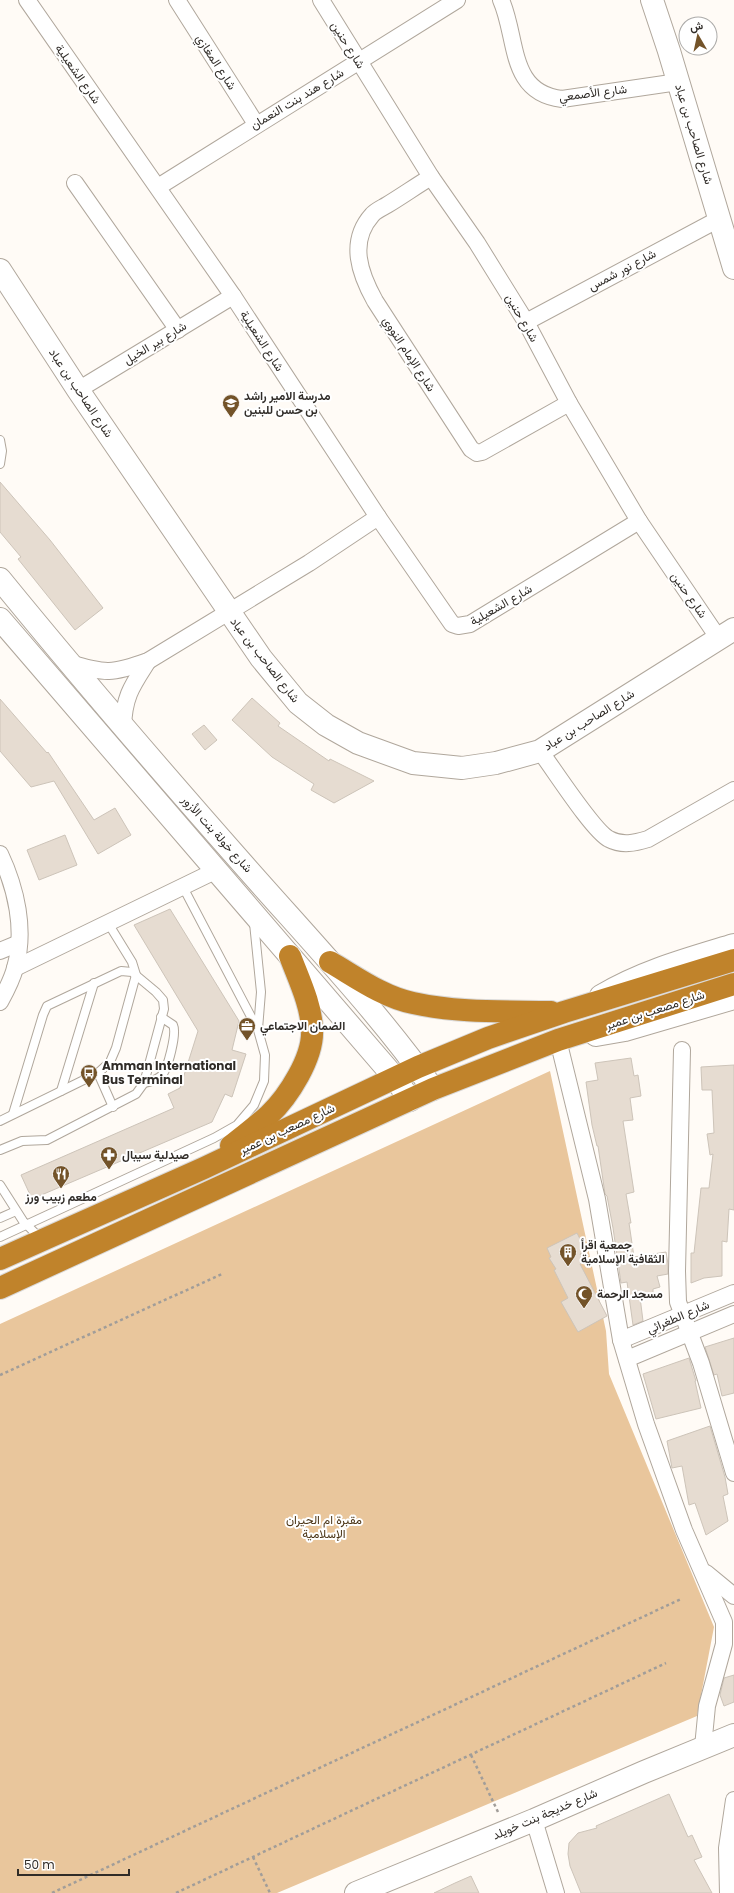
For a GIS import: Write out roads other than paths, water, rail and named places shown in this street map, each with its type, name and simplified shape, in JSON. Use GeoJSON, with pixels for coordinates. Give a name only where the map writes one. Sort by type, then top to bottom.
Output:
{"type":"FeatureCollection","features":[{"type":"Feature","properties":{"kind":"highway"},"geometry":{"type":"LineString","coordinates":[[204,1168],[270,1114],[300,1074],[310,1053],[313,1031],[309,1007],[290,956]]}},
{"type":"Feature","properties":{"kind":"highway","name":"شارع مصعب بن عمير"},"geometry":{"type":"LineString","coordinates":[[0,1260],[204,1168],[418,1067],[488,1038],[571,1010],[734,960]]}},
{"type":"Feature","properties":{"kind":"highway"},"geometry":{"type":"LineString","coordinates":[[330,962],[375,989],[411,1003],[455,1009],[571,1010]]}},
{"type":"Feature","properties":{"kind":"highway","name":"شارع مصعب بن عمير"},"geometry":{"type":"LineString","coordinates":[[0,1288],[433,1089],[566,1038],[734,984]]}},
{"type":"Feature","properties":{"kind":"street","name":"شارع الشعيلية"},"geometry":{"type":"LineString","coordinates":[[27,0],[233,296],[378,517],[445,616],[452,624],[458,626],[470,624],[639,521]]}},
{"type":"Feature","properties":{"kind":"street","name":"شارع المغازي"},"geometry":{"type":"LineString","coordinates":[[177,0],[256,124]]}},
{"type":"Feature","properties":{"kind":"street","name":"شارع حنين"},"geometry":{"type":"LineString","coordinates":[[321,0],[431,177],[477,243],[526,322],[569,403],[639,521],[726,634]]}},
{"type":"Feature","properties":{"kind":"street","name":"شارع هند بنت النعمان"},"geometry":{"type":"LineString","coordinates":[[158,187],[256,124],[359,62],[457,0]]}},
{"type":"Feature","properties":{"kind":"street","name":"شارع الأصمعي"},"geometry":{"type":"LineString","coordinates":[[501,0],[521,72],[533,88],[548,98],[562,99],[678,82]]}},
{"type":"Feature","properties":{"kind":"street","name":"شارع الصاحب بن عباد"},"geometry":{"type":"LineString","coordinates":[[652,0],[734,268]]}},
{"type":"Feature","properties":{"kind":"street","name":"شارع الإمام النووي"},"geometry":{"type":"LineString","coordinates":[[431,177],[372,214],[364,228],[359,243],[358,263],[364,281],[375,301],[471,449],[476,453],[482,452],[569,403]]}},
{"type":"Feature","properties":{"kind":"street"},"geometry":{"type":"LineString","coordinates":[[75,183],[178,330]]}},
{"type":"Feature","properties":{"kind":"street","name":"شارع نور شمس"},"geometry":{"type":"LineString","coordinates":[[526,322],[719,219]]}},
{"type":"Feature","properties":{"kind":"street","name":"شارع الصاحب بن عباد"},"geometry":{"type":"LineString","coordinates":[[0,270],[78,390],[261,658],[298,703],[326,725],[358,743],[413,763],[462,768],[496,763],[540,751],[726,634]]}},
{"type":"Feature","properties":{"kind":"street","name":"شارع بير الخيل"},"geometry":{"type":"LineString","coordinates":[[78,390],[233,296]]}},
{"type":"Feature","properties":{"kind":"street"},"geometry":{"type":"LineString","coordinates":[[69,663],[96,671],[112,672],[122,671],[148,661],[309,563],[378,517]]}},
{"type":"Feature","properties":{"kind":"street","name":"شارع خولة بنت الأزور"},"geometry":{"type":"LineString","coordinates":[[0,580],[123,727],[330,962],[418,1067],[433,1089]]}},
{"type":"Feature","properties":{"kind":"street","name":"شارع خولة بنت الأزور"},"geometry":{"type":"LineString","coordinates":[[0,619],[396,1078],[410,1100]]}},
{"type":"Feature","properties":{"kind":"street"},"geometry":{"type":"LineString","coordinates":[[123,727],[124,708],[129,692],[148,661]]}},
{"type":"Feature","properties":{"kind":"street"},"geometry":{"type":"LineString","coordinates":[[540,751],[591,821],[608,839],[623,843],[634,843],[648,839],[734,790]]}},
{"type":"Feature","properties":{"kind":"street"},"geometry":{"type":"LineString","coordinates":[[0,854],[9,873],[16,896],[19,921],[19,943],[16,968],[0,1002]]}},
{"type":"Feature","properties":{"kind":"street"},"geometry":{"type":"LineString","coordinates":[[16,968],[216,871]]}},
{"type":"Feature","properties":{"kind":"street"},"geometry":{"type":"LineString","coordinates":[[0,951],[19,943]]}},
{"type":"Feature","properties":{"kind":"street","name":"شارع مصعب بن عمير"},"geometry":{"type":"LineString","coordinates":[[571,1010],[647,972],[734,945]]}},
{"type":"Feature","properties":{"kind":"street","name":"شارع مصعب بن عمير"},"geometry":{"type":"LineString","coordinates":[[566,1038],[625,1030],[734,998]]}},
{"type":"Feature","properties":{"kind":"street"},"geometry":{"type":"LineString","coordinates":[[566,1038],[597,1199],[621,1340],[646,1424],[684,1530],[722,1613],[724,1644],[707,1706],[703,1747]]}},
{"type":"Feature","properties":{"kind":"street"},"geometry":{"type":"LineString","coordinates":[[682,1050],[676,1271],[678,1302],[706,1378],[734,1473]]}},
{"type":"Feature","properties":{"kind":"street","name":"شارع الطغرائي"},"geometry":{"type":"LineString","coordinates":[[621,1340],[734,1293]]}},
{"type":"Feature","properties":{"kind":"street","name":"شارع الطغرائي"},"geometry":{"type":"LineString","coordinates":[[627,1359],[734,1314]]}},
{"type":"Feature","properties":{"kind":"street"},"geometry":{"type":"LineString","coordinates":[[701,1569],[734,1596]]}},
{"type":"Feature","properties":{"kind":"street","name":"شارع خديجة بنت خويلد"},"geometry":{"type":"LineString","coordinates":[[356,1893],[534,1820],[734,1735]]}},
{"type":"Feature","properties":{"kind":"street"},"geometry":{"type":"LineString","coordinates":[[728,1893],[727,1848],[734,1800]]}},
{"type":"Feature","properties":{"kind":"street"},"geometry":{"type":"LineString","coordinates":[[534,1820],[556,1893]]}},
{"type":"Feature","properties":{"kind":"lane"},"geometry":{"type":"LineString","coordinates":[[0,440],[2,451],[0,464]]}},
{"type":"Feature","properties":{"kind":"lane"},"geometry":{"type":"LineString","coordinates":[[0,1237],[27,1226],[214,1138],[237,1125],[254,1105],[264,1081],[265,1055],[258,1030],[183,887]]}},
{"type":"Feature","properties":{"kind":"lane"},"geometry":{"type":"LineString","coordinates":[[253,914],[260,975],[258,1030]]}},
{"type":"Feature","properties":{"kind":"lane"},"geometry":{"type":"LineString","coordinates":[[0,1121],[98,1073],[110,1062],[116,1048],[136,975],[132,962],[108,923]]}},
{"type":"Feature","properties":{"kind":"lane"},"geometry":{"type":"LineString","coordinates":[[0,1150],[22,1141],[48,1140],[136,1094],[144,1083],[162,1017],[164,1004],[163,1000],[132,972],[121,971],[52,1002],[45,1010],[13,1114]]}},
{"type":"Feature","properties":{"kind":"lane"},"geometry":{"type":"LineString","coordinates":[[61,1091],[94,983]]}},
{"type":"Feature","properties":{"kind":"lane"},"geometry":{"type":"LineString","coordinates":[[144,1083],[156,1080],[162,1075],[175,1034],[173,1025],[162,1017]]}},
{"type":"Feature","properties":{"kind":"lane"},"geometry":{"type":"LineString","coordinates":[[98,1073],[113,1107]]}},
{"type":"Feature","properties":{"kind":"lane"},"geometry":{"type":"LineString","coordinates":[[0,1185],[27,1226],[43,1240]]}},
{"type":"Feature","properties":{"kind":"lane"},"geometry":{"type":"LineString","coordinates":[[0,1218],[16,1211]]}},
{"type":"Feature","properties":{"kind":"place","name":"مدرسة الامير راشد بن حسن للبنين"},"geometry":{"type":"Point","coordinates":[231,418]}},
{"type":"Feature","properties":{"kind":"place","name":"الضمان الاجتماعي"},"geometry":{"type":"Point","coordinates":[247,1041]}},
{"type":"Feature","properties":{"kind":"place","name":"Amman International Bus Terminal"},"geometry":{"type":"Point","coordinates":[89,1088]}},
{"type":"Feature","properties":{"kind":"place","name":"صيدلية سيبال"},"geometry":{"type":"Point","coordinates":[109,1170]}},
{"type":"Feature","properties":{"kind":"place","name":"مطعم زبيب ورز"},"geometry":{"type":"Point","coordinates":[61,1189]}},
{"type":"Feature","properties":{"kind":"place","name":"جمعية اقرأ الثقافية الإسلامية"},"geometry":{"type":"Point","coordinates":[568,1267]}},
{"type":"Feature","properties":{"kind":"place","name":"مسجد الرحمة"},"geometry":{"type":"Point","coordinates":[584,1309]}},
{"type":"Feature","properties":{"kind":"park label","name":"مقبرة ام الحيران الإسلامية"},"geometry":{"type":"Point","coordinates":[324,1527]}}]}
